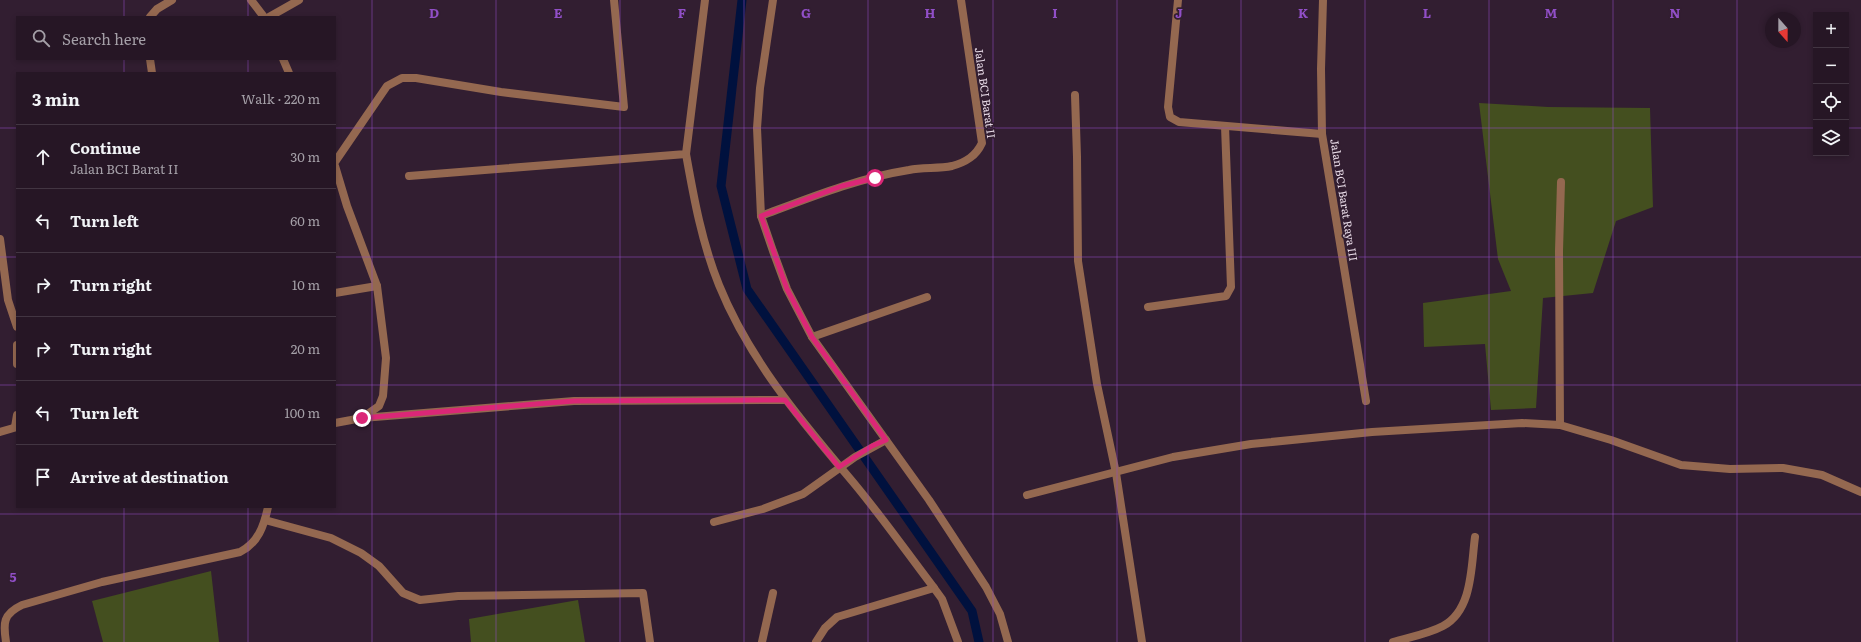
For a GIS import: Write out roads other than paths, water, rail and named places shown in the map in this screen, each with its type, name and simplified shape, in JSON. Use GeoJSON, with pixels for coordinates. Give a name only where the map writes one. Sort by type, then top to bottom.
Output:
{"type":"FeatureCollection","features":[{"type":"Feature","properties":{"kind":"street"},"geometry":{"type":"LineString","coordinates":[[151,16],[157,9],[172,0]]}},
{"type":"Feature","properties":{"kind":"street"},"geometry":{"type":"LineString","coordinates":[[251,0],[263,16]]}},
{"type":"Feature","properties":{"kind":"street"},"geometry":{"type":"LineString","coordinates":[[271,16],[299,0]]}},
{"type":"Feature","properties":{"kind":"street"},"geometry":{"type":"LineString","coordinates":[[336,161],[388,86],[402,78],[416,78],[501,92],[624,107],[614,0]]}},
{"type":"Feature","properties":{"kind":"street"},"geometry":{"type":"LineString","coordinates":[[705,0],[686,154],[696,211],[719,286],[744,336],[785,400],[846,474],[934,588],[942,600],[958,642]]}},
{"type":"Feature","properties":{"kind":"street"},"geometry":{"type":"LineString","coordinates":[[773,0],[760,88],[757,128],[761,216],[787,289],[812,337],[929,500],[986,587],[1000,614],[1008,642]]}},
{"type":"Feature","properties":{"kind":"street","name":"Jalan BCI Barat II"},"geometry":{"type":"LineString","coordinates":[[761,216],[855,183],[909,170],[951,166],[970,158],[978,152],[982,143],[961,0]]}},
{"type":"Feature","properties":{"kind":"street"},"geometry":{"type":"LineString","coordinates":[[1178,0],[1168,107],[1170,118],[1179,122],[1322,134]]}},
{"type":"Feature","properties":{"kind":"street","name":"Jalan BCI Barat Raya III"},"geometry":{"type":"LineString","coordinates":[[1323,0],[1321,69],[1322,134],[1366,401]]}},
{"type":"Feature","properties":{"kind":"street"},"geometry":{"type":"LineString","coordinates":[[150,60],[152,72]]}},
{"type":"Feature","properties":{"kind":"street"},"geometry":{"type":"LineString","coordinates":[[283,60],[289,72]]}},
{"type":"Feature","properties":{"kind":"street"},"geometry":{"type":"LineString","coordinates":[[1075,95],[1078,261],[1097,384],[1116,472],[1142,642]]}},
{"type":"Feature","properties":{"kind":"street"},"geometry":{"type":"LineString","coordinates":[[1148,307],[1226,296],[1231,287],[1225,126]]}},
{"type":"Feature","properties":{"kind":"street"},"geometry":{"type":"LineString","coordinates":[[408,176],[686,154]]}},
{"type":"Feature","properties":{"kind":"street"},"geometry":{"type":"LineString","coordinates":[[336,169],[347,206],[377,286],[386,358],[386,378],[383,396],[379,406],[362,418]]}},
{"type":"Feature","properties":{"kind":"street"},"geometry":{"type":"LineString","coordinates":[[1560,425],[1559,251],[1561,182]]}},
{"type":"Feature","properties":{"kind":"street"},"geometry":{"type":"LineString","coordinates":[[0,239],[8,300],[16,324]]}},
{"type":"Feature","properties":{"kind":"street"},"geometry":{"type":"LineString","coordinates":[[336,293],[377,286]]}},
{"type":"Feature","properties":{"kind":"street"},"geometry":{"type":"LineString","coordinates":[[812,337],[927,296]]}},
{"type":"Feature","properties":{"kind":"street"},"geometry":{"type":"LineString","coordinates":[[336,423],[362,418],[574,401],[785,400]]}},
{"type":"Feature","properties":{"kind":"street"},"geometry":{"type":"LineString","coordinates":[[1027,495],[1173,457],[1251,444],[1372,432],[1522,423],[1560,425],[1611,440],[1681,466],[1730,469],[1782,468],[1822,475],[1861,492]]}},
{"type":"Feature","properties":{"kind":"street"},"geometry":{"type":"LineString","coordinates":[[0,432],[16,427]]}},
{"type":"Feature","properties":{"kind":"street"},"geometry":{"type":"LineString","coordinates":[[714,522],[763,509],[803,494],[854,457],[872,446],[886,440]]}},
{"type":"Feature","properties":{"kind":"street"},"geometry":{"type":"LineString","coordinates":[[6,642],[4,627],[6,617],[12,610],[22,605],[102,582],[240,552],[253,543],[265,520],[268,508]]}},
{"type":"Feature","properties":{"kind":"street"},"geometry":{"type":"LineString","coordinates":[[265,520],[331,538],[361,553],[379,566],[403,592],[420,600],[458,596],[643,593],[650,642]]}},
{"type":"Feature","properties":{"kind":"street"},"geometry":{"type":"LineString","coordinates":[[1393,642],[1444,626],[1458,614],[1470,583],[1475,537]]}},
{"type":"Feature","properties":{"kind":"street"},"geometry":{"type":"LineString","coordinates":[[816,642],[825,628],[837,617],[934,588]]}},
{"type":"Feature","properties":{"kind":"street"},"geometry":{"type":"LineString","coordinates":[[762,642],[773,593]]}},
{"type":"Feature","properties":{"kind":"waterway"},"geometry":{"type":"LineString","coordinates":[[742,0],[721,186],[747,289],[972,611],[979,642]]}}]}
